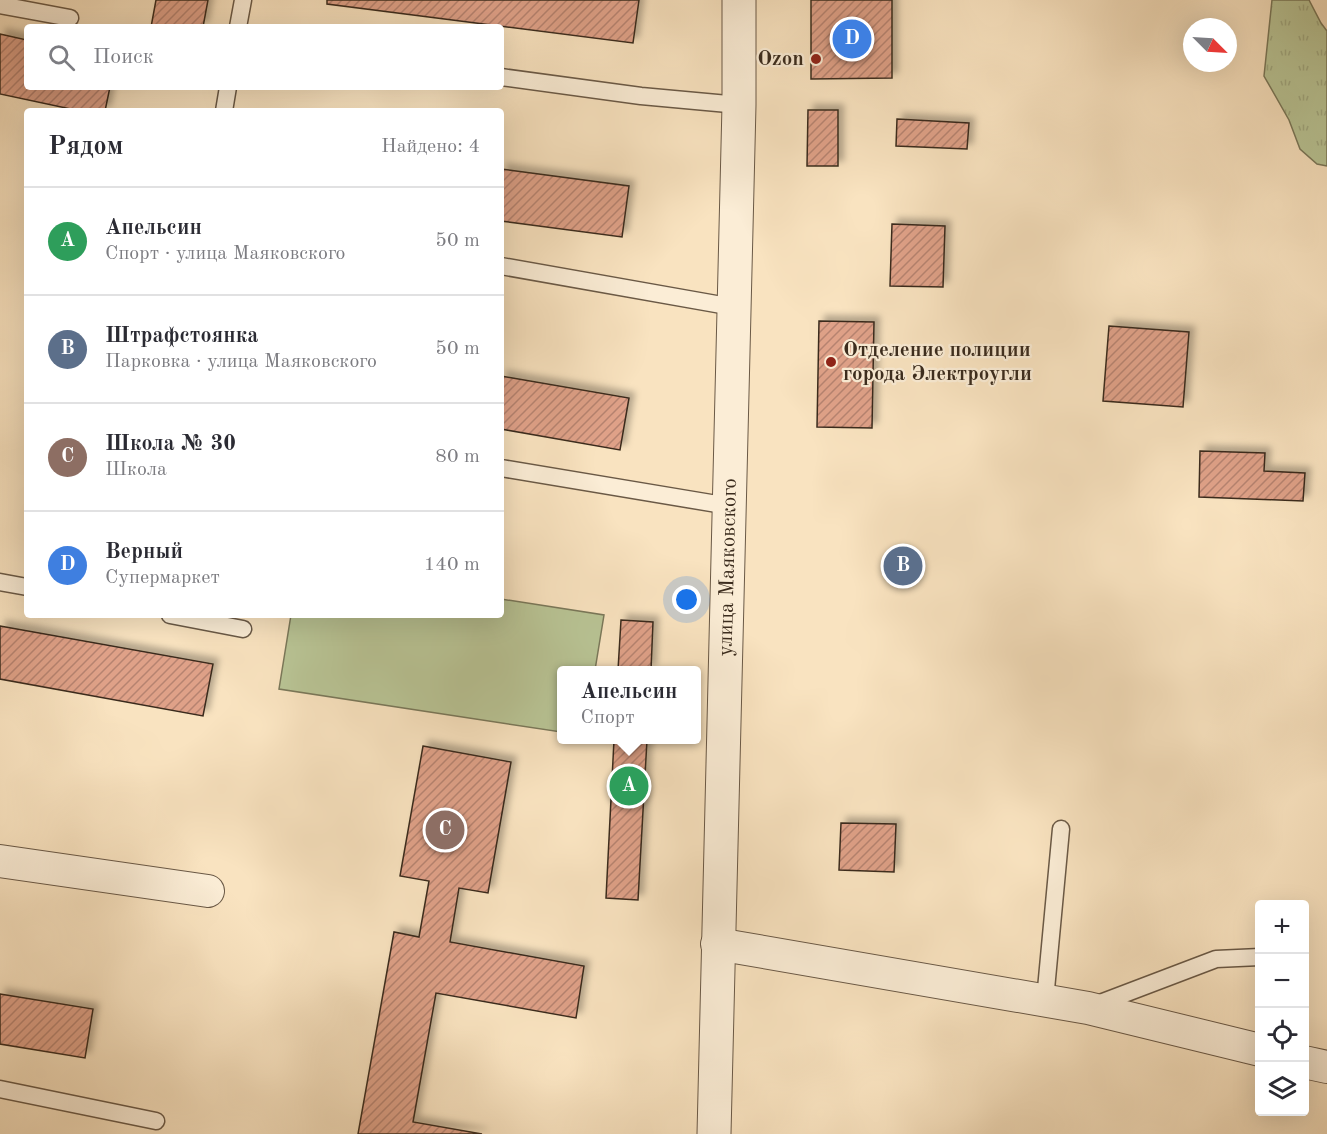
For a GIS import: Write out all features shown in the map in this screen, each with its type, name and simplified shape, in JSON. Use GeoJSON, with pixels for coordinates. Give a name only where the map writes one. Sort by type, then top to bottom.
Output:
{"type":"FeatureCollection","features":[{"type":"Feature","properties":{"kind":"street","name":"улица Маяковского"},"geometry":{"type":"LineString","coordinates":[[714,1134],[739,105],[739,0]]}},
{"type":"Feature","properties":{"kind":"street"},"geometry":{"type":"LineString","coordinates":[[0,861],[208,891]]}},
{"type":"Feature","properties":{"kind":"street"},"geometry":{"type":"LineString","coordinates":[[717,944],[1088,1008],[1255,1049]]}},
{"type":"Feature","properties":{"kind":"street"},"geometry":{"type":"LineString","coordinates":[[1309,1063],[1327,1067]]}},
{"type":"Feature","properties":{"kind":"lane"},"geometry":{"type":"LineString","coordinates":[[239,24],[243,0]]}},
{"type":"Feature","properties":{"kind":"lane"},"geometry":{"type":"LineString","coordinates":[[0,5],[38,6],[70,18]]}},
{"type":"Feature","properties":{"kind":"lane"},"geometry":{"type":"LineString","coordinates":[[504,77],[640,96],[739,105]]}},
{"type":"Feature","properties":{"kind":"lane"},"geometry":{"type":"LineString","coordinates":[[224,108],[228,90]]}},
{"type":"Feature","properties":{"kind":"lane"},"geometry":{"type":"LineString","coordinates":[[504,267],[734,307]]}},
{"type":"Feature","properties":{"kind":"lane"},"geometry":{"type":"LineString","coordinates":[[504,468],[729,506]]}},
{"type":"Feature","properties":{"kind":"lane"},"geometry":{"type":"LineString","coordinates":[[0,582],[24,586]]}},
{"type":"Feature","properties":{"kind":"lane"},"geometry":{"type":"LineString","coordinates":[[186,618],[243,629]]}},
{"type":"Feature","properties":{"kind":"lane"},"geometry":{"type":"LineString","coordinates":[[1045,1000],[1061,829]]}},
{"type":"Feature","properties":{"kind":"lane"},"geometry":{"type":"LineString","coordinates":[[1088,1008],[1216,959],[1255,957]]}},
{"type":"Feature","properties":{"kind":"lane"},"geometry":{"type":"LineString","coordinates":[[0,1089],[156,1121]]}},
{"type":"Feature","properties":{"kind":"green space"},"geometry":{"type":"Polygon","coordinates":[[[1272,0],[1309,0],[1327,31],[1327,166],[1317,164],[1300,149],[1289,120],[1264,76],[1272,0]]]}},
{"type":"Feature","properties":{"kind":"green space"},"geometry":{"type":"Polygon","coordinates":[[[504,599],[604,615],[596,666],[557,666],[557,731],[279,689],[291,618],[504,618],[504,599]]]}},
{"type":"Feature","properties":{"kind":"building"},"geometry":{"type":"Polygon","coordinates":[[[156,0],[208,0],[204,24],[152,24],[156,0]]]}},
{"type":"Feature","properties":{"kind":"building"},"geometry":{"type":"Polygon","coordinates":[[[327,0],[639,0],[633,43],[504,27],[504,24],[484,24],[327,4],[327,0]]]}},
{"type":"Feature","properties":{"kind":"building"},"geometry":{"type":"Polygon","coordinates":[[[811,0],[892,0],[892,78],[811,79],[811,0]]]}},
{"type":"Feature","properties":{"kind":"building"},"geometry":{"type":"Polygon","coordinates":[[[0,34],[24,39],[24,90],[109,90],[106,108],[66,108],[0,94],[0,34]]]}},
{"type":"Feature","properties":{"kind":"building"},"geometry":{"type":"Polygon","coordinates":[[[808,110],[838,110],[838,166],[807,166],[808,110]]]}},
{"type":"Feature","properties":{"kind":"building"},"geometry":{"type":"Polygon","coordinates":[[[897,119],[969,123],[967,149],[896,146],[897,119]]]}},
{"type":"Feature","properties":{"kind":"building"},"geometry":{"type":"Polygon","coordinates":[[[504,169],[629,186],[622,237],[504,221],[504,169]]]}},
{"type":"Feature","properties":{"kind":"building"},"geometry":{"type":"Polygon","coordinates":[[[892,224],[945,226],[943,287],[890,286],[892,224]]]}},
{"type":"Feature","properties":{"kind":"building"},"geometry":{"type":"Polygon","coordinates":[[[819,321],[874,322],[872,428],[817,427],[819,321]]]}},
{"type":"Feature","properties":{"kind":"building"},"geometry":{"type":"Polygon","coordinates":[[[1109,326],[1189,332],[1183,407],[1103,401],[1109,326]]]}},
{"type":"Feature","properties":{"kind":"building"},"geometry":{"type":"Polygon","coordinates":[[[504,377],[629,398],[620,450],[504,430],[504,377]]]}},
{"type":"Feature","properties":{"kind":"building"},"geometry":{"type":"Polygon","coordinates":[[[1200,451],[1265,453],[1264,471],[1305,473],[1303,501],[1199,497],[1200,451]]]}},
{"type":"Feature","properties":{"kind":"building"},"geometry":{"type":"Polygon","coordinates":[[[621,620],[653,622],[651,666],[618,666],[621,620]]]}},
{"type":"Feature","properties":{"kind":"building"},"geometry":{"type":"Polygon","coordinates":[[[0,626],[213,664],[203,716],[0,679],[0,626]]]}},
{"type":"Feature","properties":{"kind":"building"},"geometry":{"type":"Polygon","coordinates":[[[614,744],[647,744],[638,900],[606,898],[614,744]]]}},
{"type":"Feature","properties":{"kind":"building"},"geometry":{"type":"Polygon","coordinates":[[[423,746],[511,762],[488,893],[459,888],[450,942],[584,966],[576,1018],[436,993],[413,1122],[482,1134],[358,1134],[394,932],[419,937],[429,881],[400,876],[423,746]]]}},
{"type":"Feature","properties":{"kind":"building"},"geometry":{"type":"Polygon","coordinates":[[[841,823],[896,824],[894,872],[839,870],[841,823]]]}},
{"type":"Feature","properties":{"kind":"building"},"geometry":{"type":"Polygon","coordinates":[[[0,994],[93,1009],[85,1058],[0,1044],[0,994]]]}},
{"type":"Feature","properties":{"kind":"place","name":"Верный"},"geometry":{"type":"Point","coordinates":[852,39]}},
{"type":"Feature","properties":{"kind":"place","name":"Ozon"},"geometry":{"type":"Point","coordinates":[816,59]}},
{"type":"Feature","properties":{"kind":"place","name":"Отделение полиции города Электроугли"},"geometry":{"type":"Point","coordinates":[831,362]}},
{"type":"Feature","properties":{"kind":"place","name":"Штрафстоянка"},"geometry":{"type":"Point","coordinates":[903,566]}},
{"type":"Feature","properties":{"kind":"place","name":"Апельсин"},"geometry":{"type":"Point","coordinates":[629,786]}},
{"type":"Feature","properties":{"kind":"place","name":"Школа № 30"},"geometry":{"type":"Point","coordinates":[445,830]}}]}
